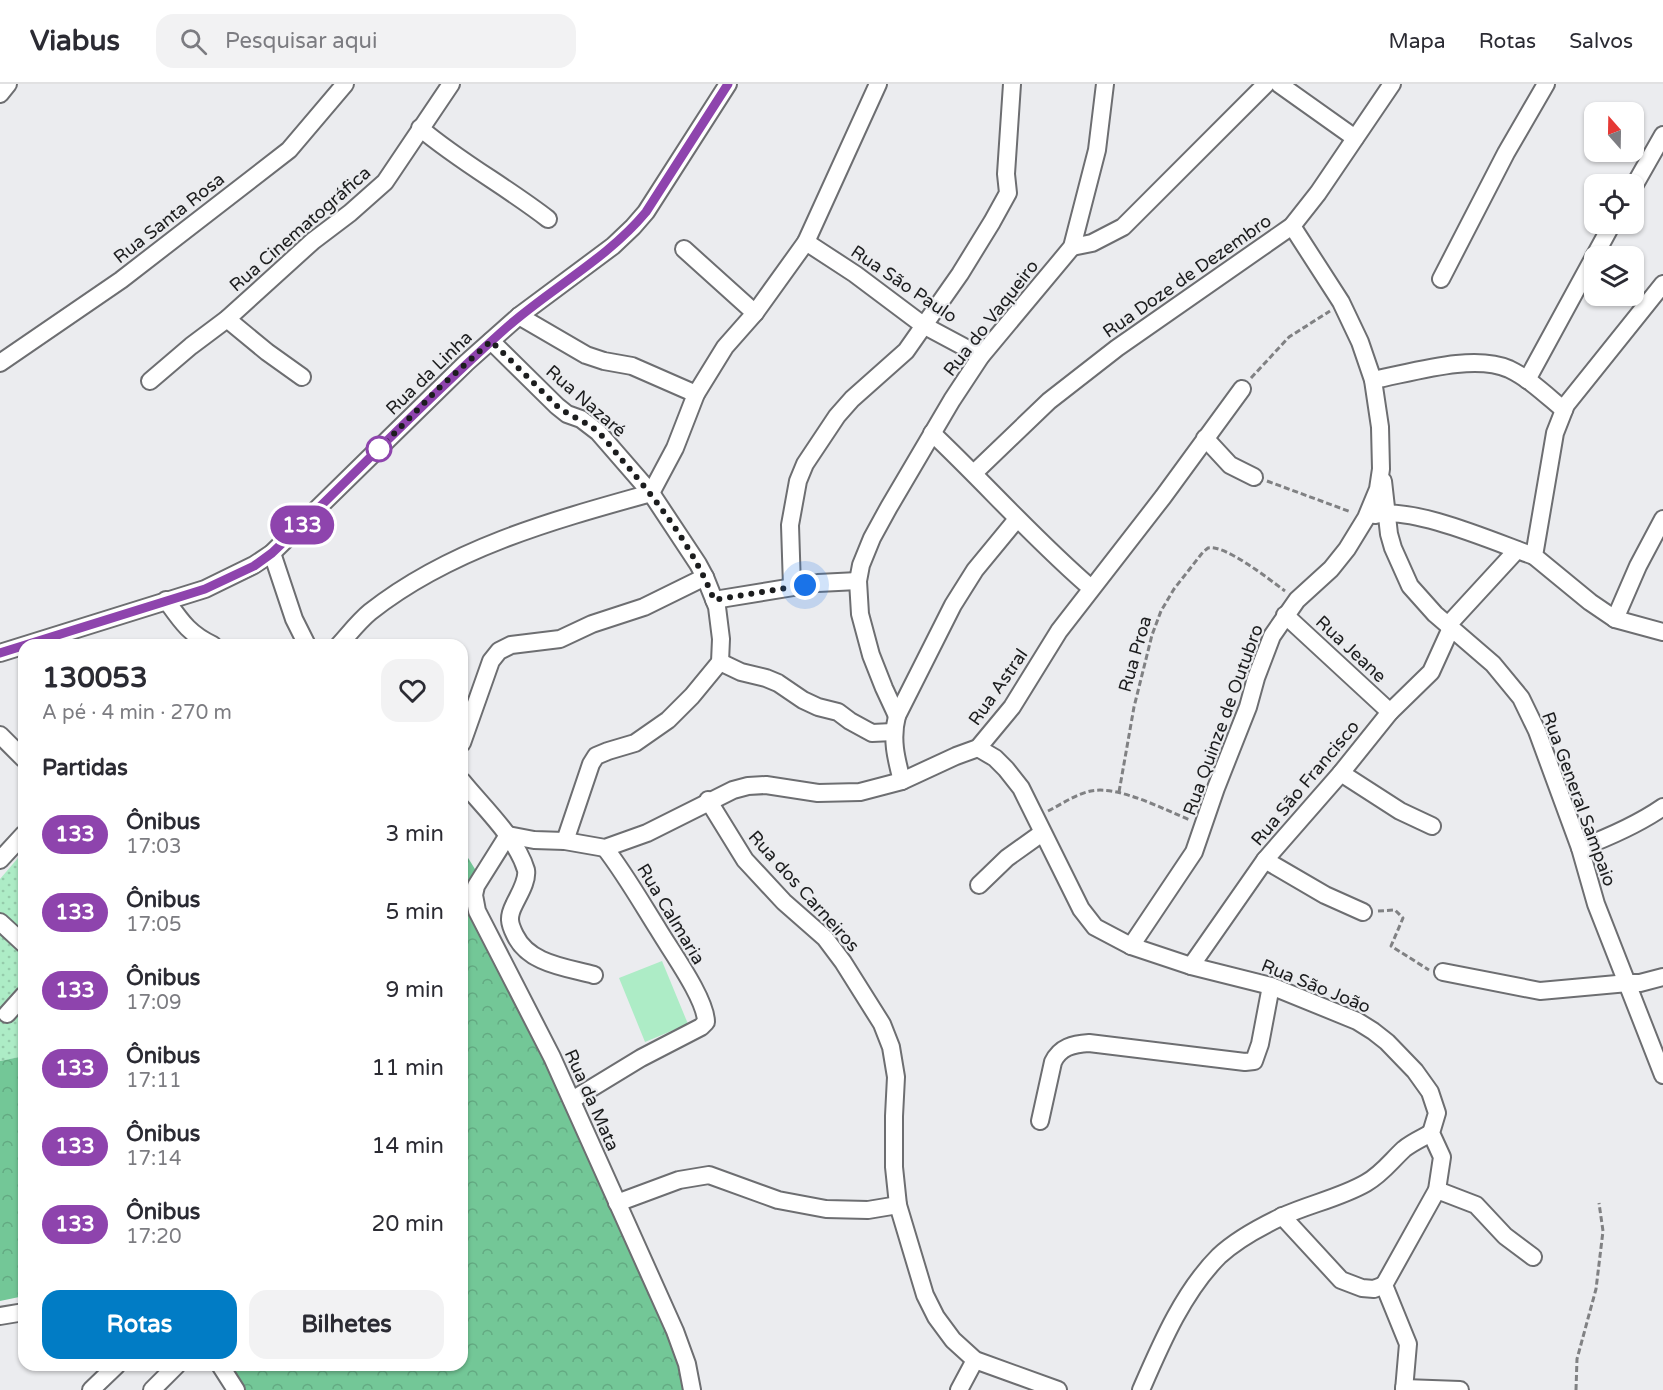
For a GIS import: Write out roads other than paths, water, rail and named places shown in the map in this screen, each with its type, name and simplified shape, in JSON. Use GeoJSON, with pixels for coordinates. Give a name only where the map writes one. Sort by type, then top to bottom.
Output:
{"type":"FeatureCollection","features":[{"type":"Feature","properties":{"kind":"street"},"geometry":{"type":"LineString","coordinates":[[0,94],[8,84]]}},
{"type":"Feature","properties":{"kind":"street","name":"Rua Santa Rosa"},"geometry":{"type":"LineString","coordinates":[[0,363],[121,280],[288,150],[345,84]]}},
{"type":"Feature","properties":{"kind":"street","name":"Rua Cinematográfica"},"geometry":{"type":"LineString","coordinates":[[150,381],[227,319],[305,248],[385,182],[451,84]]}},
{"type":"Feature","properties":{"kind":"street","name":"Rua da Linha"},"geometry":{"type":"LineString","coordinates":[[44,639],[205,589],[254,566],[272,553],[368,461],[440,387],[519,316],[574,277],[633,227],[646,212],[728,84]]}},
{"type":"Feature","properties":{"kind":"street"},"geometry":{"type":"LineString","coordinates":[[345,639],[368,614],[399,591],[452,561],[583,512],[651,493],[675,448],[696,394],[725,347],[755,313],[806,242],[878,84]]}},
{"type":"Feature","properties":{"kind":"street"},"geometry":{"type":"LineString","coordinates":[[792,587],[790,525],[798,481],[805,464],[837,416],[852,399],[906,351],[960,274],[1008,193],[1006,174],[1012,84]]}},
{"type":"Feature","properties":{"kind":"street"},"geometry":{"type":"LineString","coordinates":[[1105,84],[1097,150],[1072,247],[1092,243],[1123,227],[1266,84]]}},
{"type":"Feature","properties":{"kind":"street"},"geometry":{"type":"LineString","coordinates":[[1279,84],[1355,138]]}},
{"type":"Feature","properties":{"kind":"street","name":"Rua Doze de Dezembro"},"geometry":{"type":"LineString","coordinates":[[974,473],[1049,401],[1117,348],[1292,225],[1318,193],[1392,84]]}},
{"type":"Feature","properties":{"kind":"street"},"geometry":{"type":"LineString","coordinates":[[1441,279],[1506,153],[1546,84]]}},
{"type":"Feature","properties":{"kind":"street"},"geometry":{"type":"LineString","coordinates":[[420,128],[441,146],[492,178],[548,219]]}},
{"type":"Feature","properties":{"kind":"street"},"geometry":{"type":"LineString","coordinates":[[1641,174],[1663,135]]}},
{"type":"Feature","properties":{"kind":"street","name":"Rua General Sampaio"},"geometry":{"type":"LineString","coordinates":[[1292,225],[1341,302],[1360,342],[1373,381],[1379,410],[1381,469],[1386,512],[1393,548],[1410,586],[1421,600],[1449,627],[1494,664],[1521,698],[1538,731],[1580,848],[1596,904],[1663,1075]]}},
{"type":"Feature","properties":{"kind":"street"},"geometry":{"type":"LineString","coordinates":[[1527,380],[1607,234]]}},
{"type":"Feature","properties":{"kind":"street","name":"Rua São Paulo"},"geometry":{"type":"LineString","coordinates":[[806,242],[855,274],[923,325],[981,356]]}},
{"type":"Feature","properties":{"kind":"street","name":"Rua do Vaqueiro"},"geometry":{"type":"LineString","coordinates":[[902,781],[895,754],[895,724],[871,655],[860,614],[858,581],[872,538],[932,434],[981,356],[1072,247]]}},
{"type":"Feature","properties":{"kind":"street"},"geometry":{"type":"LineString","coordinates":[[684,249],[755,313]]}},
{"type":"Feature","properties":{"kind":"street"},"geometry":{"type":"LineString","coordinates":[[1534,556],[1555,433],[1564,410],[1577,389],[1663,284]]}},
{"type":"Feature","properties":{"kind":"street"},"geometry":{"type":"LineString","coordinates":[[519,316],[586,355],[632,366],[696,394]]}},
{"type":"Feature","properties":{"kind":"street"},"geometry":{"type":"LineString","coordinates":[[227,319],[302,377]]}},
{"type":"Feature","properties":{"kind":"street","name":"Rua Nazaré"},"geometry":{"type":"LineString","coordinates":[[491,341],[557,406],[567,414],[581,419],[598,432],[651,493],[705,577],[714,600],[721,639],[720,662]]}},
{"type":"Feature","properties":{"kind":"street"},"geometry":{"type":"LineString","coordinates":[[1373,381],[1455,365],[1487,363],[1508,369],[1527,380],[1564,410]]}},
{"type":"Feature","properties":{"kind":"street","name":"Rua Astral"},"geometry":{"type":"LineString","coordinates":[[508,835],[606,848],[647,833],[708,800],[733,790],[766,785],[841,794],[880,788],[902,781],[978,748],[1012,707],[1059,631],[1163,497],[1242,389]]}},
{"type":"Feature","properties":{"kind":"street"},"geometry":{"type":"LineString","coordinates":[[932,434],[974,473],[1017,519],[1091,588]]}},
{"type":"Feature","properties":{"kind":"street"},"geometry":{"type":"LineString","coordinates":[[1205,438],[1230,465],[1254,477]]}},
{"type":"Feature","properties":{"kind":"street","name":"Rua General Sampaio"},"geometry":{"type":"LineString","coordinates":[[1366,518],[1378,489],[1381,469]]}},
{"type":"Feature","properties":{"kind":"street"},"geometry":{"type":"LineString","coordinates":[[1366,518],[1386,512],[1440,522],[1534,556],[1590,602],[1615,619],[1663,632]]}},
{"type":"Feature","properties":{"kind":"street","name":"Rua Quinze de Outubro"},"geometry":{"type":"LineString","coordinates":[[1131,946],[1194,852],[1216,788],[1248,708],[1256,678],[1272,636],[1297,600],[1331,569],[1347,549],[1366,518]]}},
{"type":"Feature","properties":{"kind":"street"},"geometry":{"type":"LineString","coordinates":[[565,841],[591,764],[596,756],[635,743],[653,732],[692,696],[720,662],[741,672],[778,683],[804,700],[818,707],[838,712],[872,733],[895,724],[952,605],[975,570],[1017,519]]}},
{"type":"Feature","properties":{"kind":"street"},"geometry":{"type":"LineString","coordinates":[[1615,619],[1638,566],[1663,519]]}},
{"type":"Feature","properties":{"kind":"street","name":"Rua São Francisco"},"geometry":{"type":"LineString","coordinates":[[1191,966],[1265,860],[1341,773],[1390,712],[1431,672],[1449,627],[1517,550]]}},
{"type":"Feature","properties":{"kind":"street"},"geometry":{"type":"LineString","coordinates":[[272,553],[294,619],[303,639]]}},
{"type":"Feature","properties":{"kind":"street"},"geometry":{"type":"LineString","coordinates":[[468,726],[491,662],[499,651],[511,645],[560,639],[592,624],[644,608],[705,577]]}},
{"type":"Feature","properties":{"kind":"street"},"geometry":{"type":"LineString","coordinates":[[714,600],[837,581],[858,581]]}},
{"type":"Feature","properties":{"kind":"street"},"geometry":{"type":"LineString","coordinates":[[166,600],[186,628],[198,639]]}},
{"type":"Feature","properties":{"kind":"street","name":"Rua Jeane"},"geometry":{"type":"LineString","coordinates":[[1285,615],[1390,712]]}},
{"type":"Feature","properties":{"kind":"street","name":"Rua da Linha"},"geometry":{"type":"LineString","coordinates":[[0,653],[18,647]]}},
{"type":"Feature","properties":{"kind":"street"},"geometry":{"type":"LineString","coordinates":[[0,735],[18,753]]}},
{"type":"Feature","properties":{"kind":"street","name":"Rua São João"},"geometry":{"type":"LineString","coordinates":[[978,748],[1006,768],[1021,789],[1088,920],[1095,927],[1131,946],[1191,966],[1271,986],[1357,1021],[1387,1042],[1415,1071],[1430,1092],[1437,1113],[1431,1133],[1442,1157],[1437,1190]]}},
{"type":"Feature","properties":{"kind":"street"},"geometry":{"type":"LineString","coordinates":[[1341,773],[1400,811],[1432,826]]}},
{"type":"Feature","properties":{"kind":"street"},"geometry":{"type":"LineString","coordinates":[[468,788],[508,835],[526,870],[524,882],[509,915],[510,924],[520,945],[530,955],[594,975]]}},
{"type":"Feature","properties":{"kind":"street","name":"Rua dos Carneiros"},"geometry":{"type":"LineString","coordinates":[[708,800],[745,860],[784,902],[825,938],[882,1024],[891,1047],[896,1077],[894,1167],[898,1205],[919,1277],[932,1310],[953,1340],[975,1360],[1058,1390]]}},
{"type":"Feature","properties":{"kind":"street"},"geometry":{"type":"LineString","coordinates":[[1580,848],[1631,826],[1663,807]]}},
{"type":"Feature","properties":{"kind":"street"},"geometry":{"type":"LineString","coordinates":[[979,885],[1023,845],[1039,826]]}},
{"type":"Feature","properties":{"kind":"street","name":"Rua da Mata"},"geometry":{"type":"LineString","coordinates":[[508,835],[476,886],[475,903],[552,1057],[675,1330],[687,1364],[692,1390]]}},
{"type":"Feature","properties":{"kind":"street"},"geometry":{"type":"LineString","coordinates":[[0,860],[18,840]]}},
{"type":"Feature","properties":{"kind":"street","name":"Rua Calmaria"},"geometry":{"type":"LineString","coordinates":[[572,1100],[642,1058],[701,1027],[706,1022],[701,1002],[631,884],[606,848]]}},
{"type":"Feature","properties":{"kind":"street"},"geometry":{"type":"LineString","coordinates":[[1265,860],[1325,895],[1363,912]]}},
{"type":"Feature","properties":{"kind":"street"},"geometry":{"type":"LineString","coordinates":[[0,922],[18,938]]}},
{"type":"Feature","properties":{"kind":"street"},"geometry":{"type":"LineString","coordinates":[[1443,972],[1540,991],[1641,983],[1663,977]]}},
{"type":"Feature","properties":{"kind":"street"},"geometry":{"type":"LineString","coordinates":[[1040,1121],[1056,1054],[1071,1045],[1089,1043],[1245,1062],[1254,1061],[1260,1044],[1271,986]]}},
{"type":"Feature","properties":{"kind":"street"},"geometry":{"type":"LineString","coordinates":[[7,1014],[18,1002]]}},
{"type":"Feature","properties":{"kind":"street"},"geometry":{"type":"LineString","coordinates":[[1141,1390],[1163,1341],[1205,1272],[1221,1255],[1243,1238],[1282,1216],[1342,1195],[1367,1183],[1386,1168],[1405,1148],[1431,1133]]}},
{"type":"Feature","properties":{"kind":"street"},"geometry":{"type":"LineString","coordinates":[[617,1203],[679,1180],[709,1175],[778,1200],[826,1209],[868,1210],[898,1205]]}},
{"type":"Feature","properties":{"kind":"street"},"geometry":{"type":"LineString","coordinates":[[1282,1216],[1341,1280],[1362,1288],[1374,1289],[1384,1285],[1437,1190],[1476,1205],[1505,1236],[1533,1257]]}},
{"type":"Feature","properties":{"kind":"street"},"geometry":{"type":"LineString","coordinates":[[1384,1285],[1408,1344],[1404,1389],[1460,1390]]}},
{"type":"Feature","properties":{"kind":"street"},"geometry":{"type":"LineString","coordinates":[[0,1316],[18,1313]]}},
{"type":"Feature","properties":{"kind":"street"},"geometry":{"type":"LineString","coordinates":[[959,1390],[975,1360]]}},
{"type":"Feature","properties":{"kind":"street"},"geometry":{"type":"LineString","coordinates":[[91,1390],[111,1371]]}},
{"type":"Feature","properties":{"kind":"street"},"geometry":{"type":"LineString","coordinates":[[152,1390],[171,1371]]}},
{"type":"Feature","properties":{"kind":"street"},"geometry":{"type":"LineString","coordinates":[[224,1371],[236,1390]]}}]}
